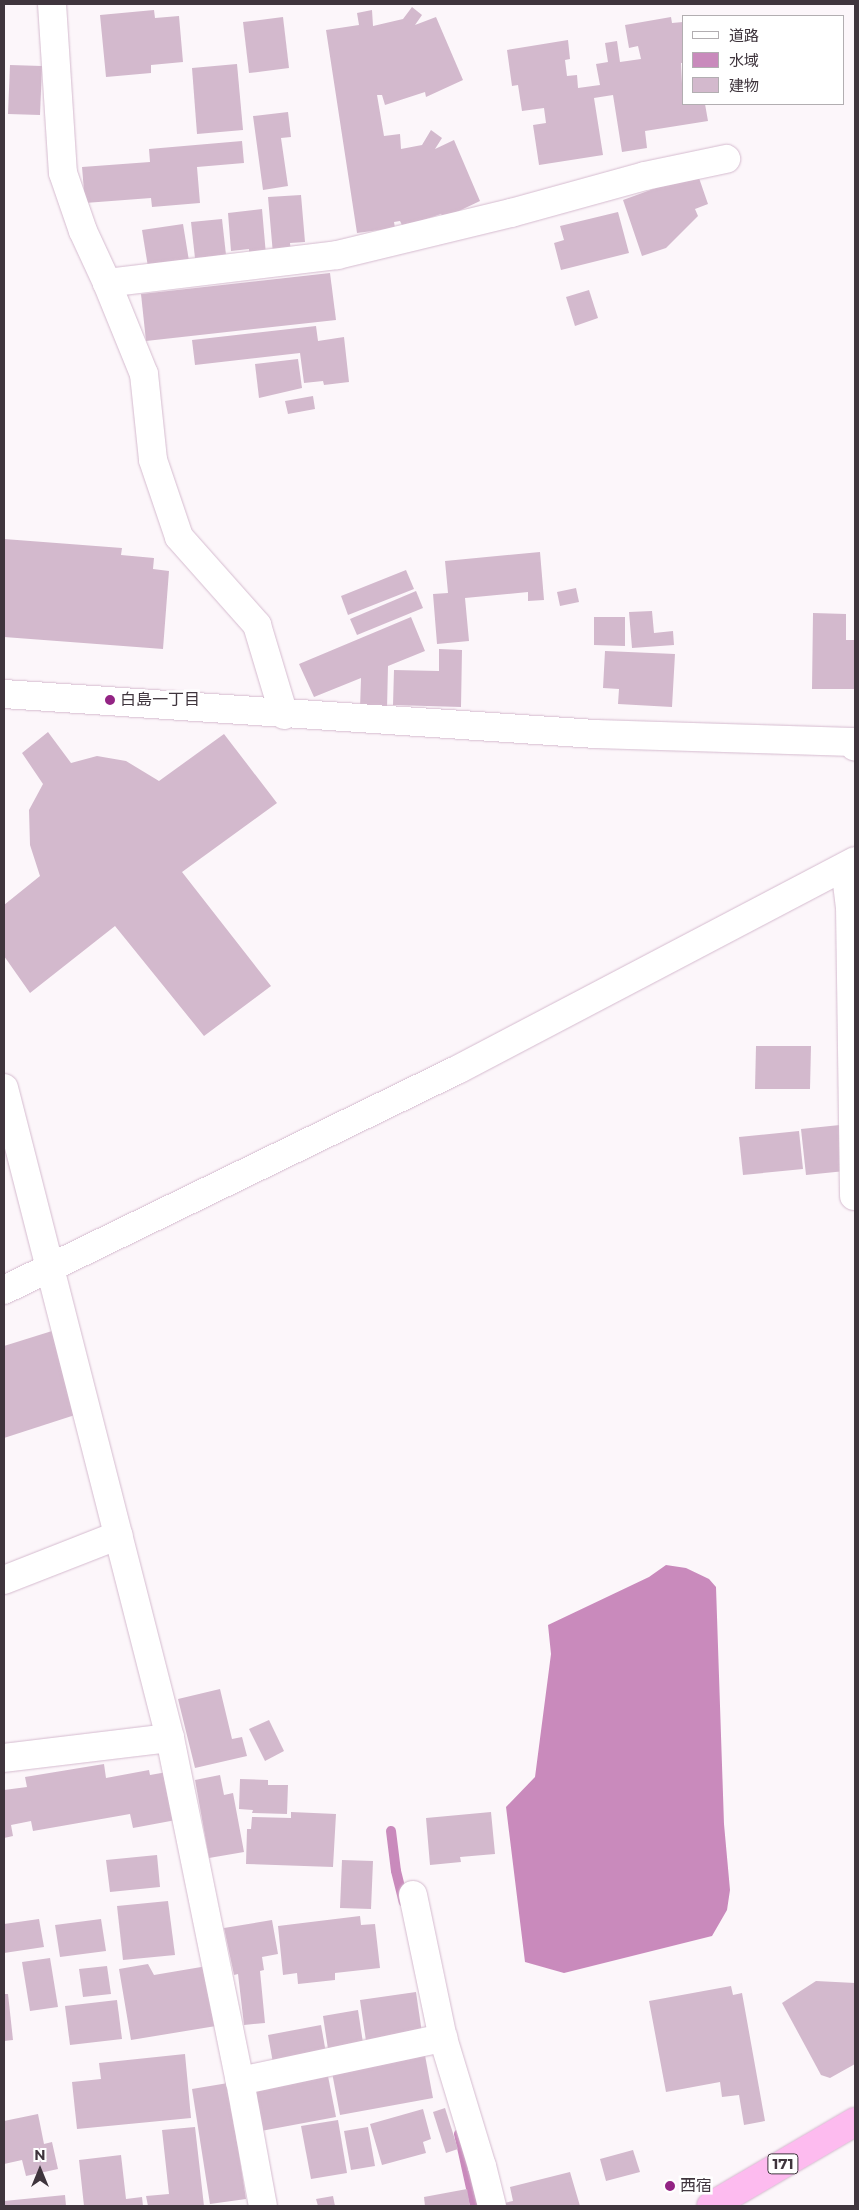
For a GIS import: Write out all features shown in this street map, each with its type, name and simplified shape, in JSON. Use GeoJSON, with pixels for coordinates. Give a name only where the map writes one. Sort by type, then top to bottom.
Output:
{"type":"FeatureCollection","features":[{"type":"Feature","properties":{"kind":"highway","name":"171"},"geometry":{"type":"LineString","coordinates":[[711,2206],[855,2122]]}},
{"type":"Feature","properties":{"kind":"street"},"geometry":{"type":"LineString","coordinates":[[52,4],[63,173],[83,231],[107,283],[144,374],[153,460],[179,536],[257,625],[284,715]]}},
{"type":"Feature","properties":{"kind":"street"},"geometry":{"type":"LineString","coordinates":[[107,283],[337,255],[511,213],[654,174],[726,159]]}},
{"type":"Feature","properties":{"kind":"street"},"geometry":{"type":"LineString","coordinates":[[4,694],[110,700],[284,715],[596,734],[853,742],[855,747]]}},
{"type":"Feature","properties":{"kind":"street"},"geometry":{"type":"LineString","coordinates":[[4,1290],[51,1269],[459,1069],[850,864],[854,1196]]}},
{"type":"Feature","properties":{"kind":"street"},"geometry":{"type":"LineString","coordinates":[[4,1088],[120,1535],[170,1738],[240,2081],[263,2206]]}},
{"type":"Feature","properties":{"kind":"street"},"geometry":{"type":"LineString","coordinates":[[4,1580],[120,1535]]}},
{"type":"Feature","properties":{"kind":"street"},"geometry":{"type":"LineString","coordinates":[[4,1758],[170,1738]]}},
{"type":"Feature","properties":{"kind":"street"},"geometry":{"type":"LineString","coordinates":[[413,1895],[443,2038],[482,2166],[492,2206]]}},
{"type":"Feature","properties":{"kind":"street"},"geometry":{"type":"LineString","coordinates":[[240,2081],[443,2038]]}},
{"type":"Feature","properties":{"kind":"water"},"geometry":{"type":"Polygon","coordinates":[[[666,1565],[686,1568],[709,1579],[716,1587],[724,1824],[730,1890],[727,1910],[712,1936],[564,1973],[525,1962],[506,1807],[535,1777],[551,1654],[548,1625],[649,1577],[666,1565]]]}},
{"type":"Feature","properties":{"kind":"building"},"geometry":{"type":"Polygon","coordinates":[[[412,7],[422,15],[415,25],[436,17],[463,80],[426,97],[425,92],[385,105],[382,95],[377,95],[384,136],[400,134],[401,149],[422,145],[431,130],[442,138],[435,149],[454,140],[480,201],[444,218],[441,214],[403,227],[400,221],[394,222],[395,228],[357,233],[326,30],[359,25],[357,13],[372,10],[373,26],[403,19],[412,7]]]}},
{"type":"Feature","properties":{"kind":"building"},"geometry":{"type":"Polygon","coordinates":[[[154,10],[155,18],[179,16],[183,62],[151,65],[151,73],[106,77],[100,15],[154,10]]]}},
{"type":"Feature","properties":{"kind":"building"},"geometry":{"type":"Polygon","coordinates":[[[283,17],[289,68],[249,73],[243,22],[283,17]]]}},
{"type":"Feature","properties":{"kind":"building"},"geometry":{"type":"Polygon","coordinates":[[[671,17],[672,23],[682,22],[682,105],[705,105],[708,121],[645,131],[647,148],[622,152],[613,95],[594,98],[603,155],[539,165],[533,125],[546,123],[544,108],[522,111],[518,85],[512,86],[507,50],[568,40],[570,59],[565,60],[567,76],[577,75],[578,88],[600,85],[596,64],[608,62],[605,43],[617,41],[620,62],[641,59],[638,46],[629,48],[625,25],[671,17]]]}},
{"type":"Feature","properties":{"kind":"building"},"geometry":{"type":"Polygon","coordinates":[[[237,64],[243,130],[197,134],[192,68],[237,64]]]}},
{"type":"Feature","properties":{"kind":"building"},"geometry":{"type":"Polygon","coordinates":[[[10,65],[42,66],[40,115],[8,114],[10,65]]]}},
{"type":"Feature","properties":{"kind":"building"},"geometry":{"type":"Polygon","coordinates":[[[288,112],[291,137],[281,138],[288,186],[263,190],[253,116],[288,112]]]}},
{"type":"Feature","properties":{"kind":"building"},"geometry":{"type":"Polygon","coordinates":[[[242,141],[244,163],[197,167],[200,203],[152,207],[151,198],[85,203],[82,167],[150,162],[149,149],[242,141]]]}},
{"type":"Feature","properties":{"kind":"building"},"geometry":{"type":"Polygon","coordinates":[[[686,177],[688,181],[699,178],[708,204],[695,209],[698,216],[666,248],[642,256],[623,200],[686,177]]]}},
{"type":"Feature","properties":{"kind":"building"},"geometry":{"type":"Polygon","coordinates":[[[301,195],[305,242],[290,243],[291,253],[273,254],[268,197],[301,195]]]}},
{"type":"Feature","properties":{"kind":"building"},"geometry":{"type":"Polygon","coordinates":[[[262,209],[266,255],[249,256],[249,249],[231,251],[228,213],[262,209]]]}},
{"type":"Feature","properties":{"kind":"building"},"geometry":{"type":"Polygon","coordinates":[[[618,212],[629,253],[561,270],[554,243],[564,240],[560,226],[618,212]]]}},
{"type":"Feature","properties":{"kind":"building"},"geometry":{"type":"Polygon","coordinates":[[[222,219],[226,255],[195,258],[191,222],[222,219]]]}},
{"type":"Feature","properties":{"kind":"building"},"geometry":{"type":"Polygon","coordinates":[[[183,224],[189,261],[148,267],[142,230],[183,224]]]}},
{"type":"Feature","properties":{"kind":"building"},"geometry":{"type":"Polygon","coordinates":[[[330,273],[336,320],[146,341],[141,294],[330,273]]]}},
{"type":"Feature","properties":{"kind":"building"},"geometry":{"type":"Polygon","coordinates":[[[589,290],[598,318],[575,326],[566,297],[589,290]]]}},
{"type":"Feature","properties":{"kind":"building"},"geometry":{"type":"Polygon","coordinates":[[[316,326],[318,341],[344,337],[349,382],[324,385],[323,381],[304,383],[300,353],[195,365],[192,340],[316,326]]]}},
{"type":"Feature","properties":{"kind":"building"},"geometry":{"type":"Polygon","coordinates":[[[298,359],[302,388],[259,398],[255,364],[298,359]]]}},
{"type":"Feature","properties":{"kind":"building"},"geometry":{"type":"Polygon","coordinates":[[[313,396],[315,409],[288,414],[285,401],[313,396]]]}},
{"type":"Feature","properties":{"kind":"building"},"geometry":{"type":"Polygon","coordinates":[[[4,539],[122,548],[121,555],[154,558],[153,569],[169,571],[163,649],[4,637],[4,539]]]}},
{"type":"Feature","properties":{"kind":"building"},"geometry":{"type":"Polygon","coordinates":[[[540,552],[544,600],[528,601],[528,592],[465,598],[469,641],[437,644],[433,594],[448,593],[445,561],[540,552]]]}},
{"type":"Feature","properties":{"kind":"building"},"geometry":{"type":"Polygon","coordinates":[[[406,570],[414,589],[348,615],[341,596],[406,570]]]}},
{"type":"Feature","properties":{"kind":"building"},"geometry":{"type":"Polygon","coordinates":[[[576,588],[579,602],[560,606],[557,592],[576,588]]]}},
{"type":"Feature","properties":{"kind":"building"},"geometry":{"type":"Polygon","coordinates":[[[416,591],[423,608],[357,635],[350,619],[416,591]]]}},
{"type":"Feature","properties":{"kind":"building"},"geometry":{"type":"Polygon","coordinates":[[[652,611],[654,633],[673,631],[674,645],[632,648],[629,612],[652,611]]]}},
{"type":"Feature","properties":{"kind":"building"},"geometry":{"type":"Polygon","coordinates":[[[813,613],[846,614],[846,640],[855,640],[855,689],[812,689],[813,613]]]}},
{"type":"Feature","properties":{"kind":"building"},"geometry":{"type":"Polygon","coordinates":[[[411,617],[425,651],[388,666],[387,709],[360,709],[361,678],[314,697],[299,664],[411,617]]]}},
{"type":"Feature","properties":{"kind":"building"},"geometry":{"type":"Polygon","coordinates":[[[594,617],[625,617],[625,646],[594,645],[594,617]]]}},
{"type":"Feature","properties":{"kind":"building"},"geometry":{"type":"Polygon","coordinates":[[[439,649],[462,650],[461,707],[393,705],[394,670],[439,671],[439,649]]]}},
{"type":"Feature","properties":{"kind":"building"},"geometry":{"type":"Polygon","coordinates":[[[605,651],[675,654],[672,707],[618,704],[619,689],[603,688],[605,651]]]}},
{"type":"Feature","properties":{"kind":"building"},"geometry":{"type":"Polygon","coordinates":[[[48,732],[71,763],[97,756],[126,761],[159,781],[224,734],[277,803],[182,872],[271,986],[204,1036],[115,926],[30,993],[4,956],[4,905],[40,876],[30,845],[29,810],[43,784],[22,753],[48,732]]]}},
{"type":"Feature","properties":{"kind":"building"},"geometry":{"type":"Polygon","coordinates":[[[756,1046],[811,1046],[810,1089],[755,1089],[756,1046]]]}},
{"type":"Feature","properties":{"kind":"building"},"geometry":{"type":"Polygon","coordinates":[[[840,1125],[845,1171],[806,1175],[801,1129],[840,1125]]]}},
{"type":"Feature","properties":{"kind":"building"},"geometry":{"type":"Polygon","coordinates":[[[799,1131],[803,1169],[743,1175],[739,1137],[799,1131]]]}},
{"type":"Feature","properties":{"kind":"building"},"geometry":{"type":"Polygon","coordinates":[[[52,1331],[78,1414],[4,1438],[4,1346],[52,1331]]]}},
{"type":"Feature","properties":{"kind":"building"},"geometry":{"type":"Polygon","coordinates":[[[220,1689],[232,1739],[242,1737],[247,1756],[195,1768],[178,1699],[220,1689]]]}},
{"type":"Feature","properties":{"kind":"building"},"geometry":{"type":"Polygon","coordinates":[[[269,1720],[284,1751],[265,1761],[249,1729],[269,1720]]]}},
{"type":"Feature","properties":{"kind":"building"},"geometry":{"type":"Polygon","coordinates":[[[104,1764],[106,1778],[149,1770],[150,1775],[167,1772],[176,1820],[133,1828],[130,1814],[33,1831],[31,1821],[11,1825],[13,1836],[4,1838],[4,1790],[27,1787],[25,1777],[104,1764]]]}},
{"type":"Feature","properties":{"kind":"building"},"geometry":{"type":"Polygon","coordinates":[[[220,1775],[224,1795],[233,1793],[244,1852],[209,1858],[195,1780],[220,1775]]]}},
{"type":"Feature","properties":{"kind":"building"},"geometry":{"type":"Polygon","coordinates":[[[240,1779],[268,1780],[268,1785],[288,1785],[287,1814],[252,1813],[253,1810],[239,1809],[240,1779]]]}},
{"type":"Feature","properties":{"kind":"building"},"geometry":{"type":"Polygon","coordinates":[[[291,1812],[336,1814],[333,1867],[246,1864],[247,1829],[251,1829],[252,1817],[291,1818],[291,1812]]]}},
{"type":"Feature","properties":{"kind":"building"},"geometry":{"type":"Polygon","coordinates":[[[491,1812],[495,1854],[460,1857],[461,1862],[430,1865],[426,1818],[491,1812]]]}},
{"type":"Feature","properties":{"kind":"building"},"geometry":{"type":"Polygon","coordinates":[[[157,1855],[160,1887],[110,1892],[106,1860],[157,1855]]]}},
{"type":"Feature","properties":{"kind":"building"},"geometry":{"type":"Polygon","coordinates":[[[342,1860],[373,1861],[371,1909],[340,1908],[342,1860]]]}},
{"type":"Feature","properties":{"kind":"building"},"geometry":{"type":"Polygon","coordinates":[[[168,1901],[175,1955],[123,1960],[117,1906],[168,1901]]]}},
{"type":"Feature","properties":{"kind":"building"},"geometry":{"type":"Polygon","coordinates":[[[360,1916],[361,1925],[375,1924],[380,1968],[335,1973],[335,1980],[298,1984],[297,1973],[283,1975],[278,1926],[360,1916]]]}},
{"type":"Feature","properties":{"kind":"building"},"geometry":{"type":"Polygon","coordinates":[[[39,1919],[44,1947],[4,1953],[4,1924],[39,1919]]]}},
{"type":"Feature","properties":{"kind":"building"},"geometry":{"type":"Polygon","coordinates":[[[101,1919],[106,1951],[60,1957],[55,1925],[101,1919]]]}},
{"type":"Feature","properties":{"kind":"building"},"geometry":{"type":"Polygon","coordinates":[[[272,1920],[278,1954],[262,1957],[264,1970],[260,1971],[265,2023],[244,2025],[238,1974],[234,1975],[224,1928],[272,1920]]]}},
{"type":"Feature","properties":{"kind":"building"},"geometry":{"type":"Polygon","coordinates":[[[50,1958],[58,2007],[30,2011],[22,1962],[50,1958]]]}},
{"type":"Feature","properties":{"kind":"building"},"geometry":{"type":"Polygon","coordinates":[[[148,1964],[154,1975],[213,1965],[222,2025],[131,2040],[119,1969],[148,1964]]]}},
{"type":"Feature","properties":{"kind":"building"},"geometry":{"type":"Polygon","coordinates":[[[107,1966],[111,1994],[83,1997],[79,1969],[107,1966]]]}},
{"type":"Feature","properties":{"kind":"building"},"geometry":{"type":"Polygon","coordinates":[[[816,1981],[855,1983],[855,2064],[830,2078],[821,2075],[782,2003],[816,1981]]]}},
{"type":"Feature","properties":{"kind":"building"},"geometry":{"type":"Polygon","coordinates":[[[731,1986],[733,1995],[742,1993],[765,2121],[744,2125],[739,2095],[722,2097],[720,2082],[666,2092],[649,2001],[731,1986]]]}},
{"type":"Feature","properties":{"kind":"building"},"geometry":{"type":"Polygon","coordinates":[[[416,1992],[422,2033],[366,2041],[360,2000],[416,1992]]]}},
{"type":"Feature","properties":{"kind":"building"},"geometry":{"type":"Polygon","coordinates":[[[4,1994],[8,1994],[13,2040],[4,2041],[4,1994]]]}},
{"type":"Feature","properties":{"kind":"building"},"geometry":{"type":"Polygon","coordinates":[[[117,2000],[122,2039],[70,2045],[65,2006],[117,2000]]]}},
{"type":"Feature","properties":{"kind":"building"},"geometry":{"type":"Polygon","coordinates":[[[358,2010],[363,2043],[328,2049],[323,2016],[358,2010]]]}},
{"type":"Feature","properties":{"kind":"building"},"geometry":{"type":"Polygon","coordinates":[[[321,2025],[326,2053],[273,2063],[268,2035],[321,2025]]]}},
{"type":"Feature","properties":{"kind":"building"},"geometry":{"type":"Polygon","coordinates":[[[424,2050],[433,2098],[340,2115],[331,2067],[424,2050]]]}},
{"type":"Feature","properties":{"kind":"building"},"geometry":{"type":"Polygon","coordinates":[[[185,2054],[191,2118],[77,2129],[72,2082],[101,2079],[99,2063],[185,2054]]]}},
{"type":"Feature","properties":{"kind":"building"},"geometry":{"type":"Polygon","coordinates":[[[328,2076],[336,2117],[261,2131],[254,2089],[328,2076]]]}},
{"type":"Feature","properties":{"kind":"building"},"geometry":{"type":"Polygon","coordinates":[[[228,2083],[246,2199],[210,2204],[192,2089],[228,2083]]]}},
{"type":"Feature","properties":{"kind":"building"},"geometry":{"type":"Polygon","coordinates":[[[445,2108],[458,2149],[446,2153],[433,2112],[445,2108]]]}},
{"type":"Feature","properties":{"kind":"building"},"geometry":{"type":"Polygon","coordinates":[[[423,2109],[431,2139],[423,2142],[426,2153],[382,2165],[370,2124],[423,2109]]]}},
{"type":"Feature","properties":{"kind":"building"},"geometry":{"type":"Polygon","coordinates":[[[38,2114],[44,2144],[52,2142],[58,2169],[26,2176],[22,2160],[4,2164],[4,2121],[38,2114]]]}},
{"type":"Feature","properties":{"kind":"building"},"geometry":{"type":"Polygon","coordinates":[[[338,2120],[347,2173],[311,2179],[301,2126],[338,2120]]]}},
{"type":"Feature","properties":{"kind":"building"},"geometry":{"type":"Polygon","coordinates":[[[195,2127],[204,2206],[148,2206],[146,2196],[169,2194],[162,2130],[195,2127]]]}},
{"type":"Feature","properties":{"kind":"building"},"geometry":{"type":"Polygon","coordinates":[[[368,2127],[375,2166],[351,2170],[344,2131],[368,2127]]]}},
{"type":"Feature","properties":{"kind":"building"},"geometry":{"type":"Polygon","coordinates":[[[633,2150],[640,2172],[606,2181],[600,2159],[633,2150]]]}},
{"type":"Feature","properties":{"kind":"building"},"geometry":{"type":"Polygon","coordinates":[[[121,2155],[126,2199],[142,2197],[143,2206],[84,2206],[79,2160],[121,2155]]]}},
{"type":"Feature","properties":{"kind":"building"},"geometry":{"type":"Polygon","coordinates":[[[570,2172],[580,2206],[505,2206],[504,2203],[513,2201],[510,2187],[570,2172]]]}},
{"type":"Feature","properties":{"kind":"building"},"geometry":{"type":"Polygon","coordinates":[[[467,2189],[470,2206],[425,2206],[424,2197],[467,2189]]]}},
{"type":"Feature","properties":{"kind":"building"},"geometry":{"type":"Polygon","coordinates":[[[65,2195],[66,2206],[4,2206],[4,2201],[65,2195]]]}},
{"type":"Feature","properties":{"kind":"building"},"geometry":{"type":"Polygon","coordinates":[[[333,2196],[335,2206],[318,2206],[316,2199],[333,2196]]]}},
{"type":"Feature","properties":{"kind":"waterway"},"geometry":{"type":"LineString","coordinates":[[391,1831],[396,1871],[404,1902]]}},
{"type":"Feature","properties":{"kind":"waterway"},"geometry":{"type":"LineString","coordinates":[[459,2134],[475,2206]]}},
{"type":"Feature","properties":{"kind":"place","name":"白島一丁目"},"geometry":{"type":"Point","coordinates":[110,700]}},
{"type":"Feature","properties":{"kind":"place","name":"西宿"},"geometry":{"type":"Point","coordinates":[670,2186]}}]}
